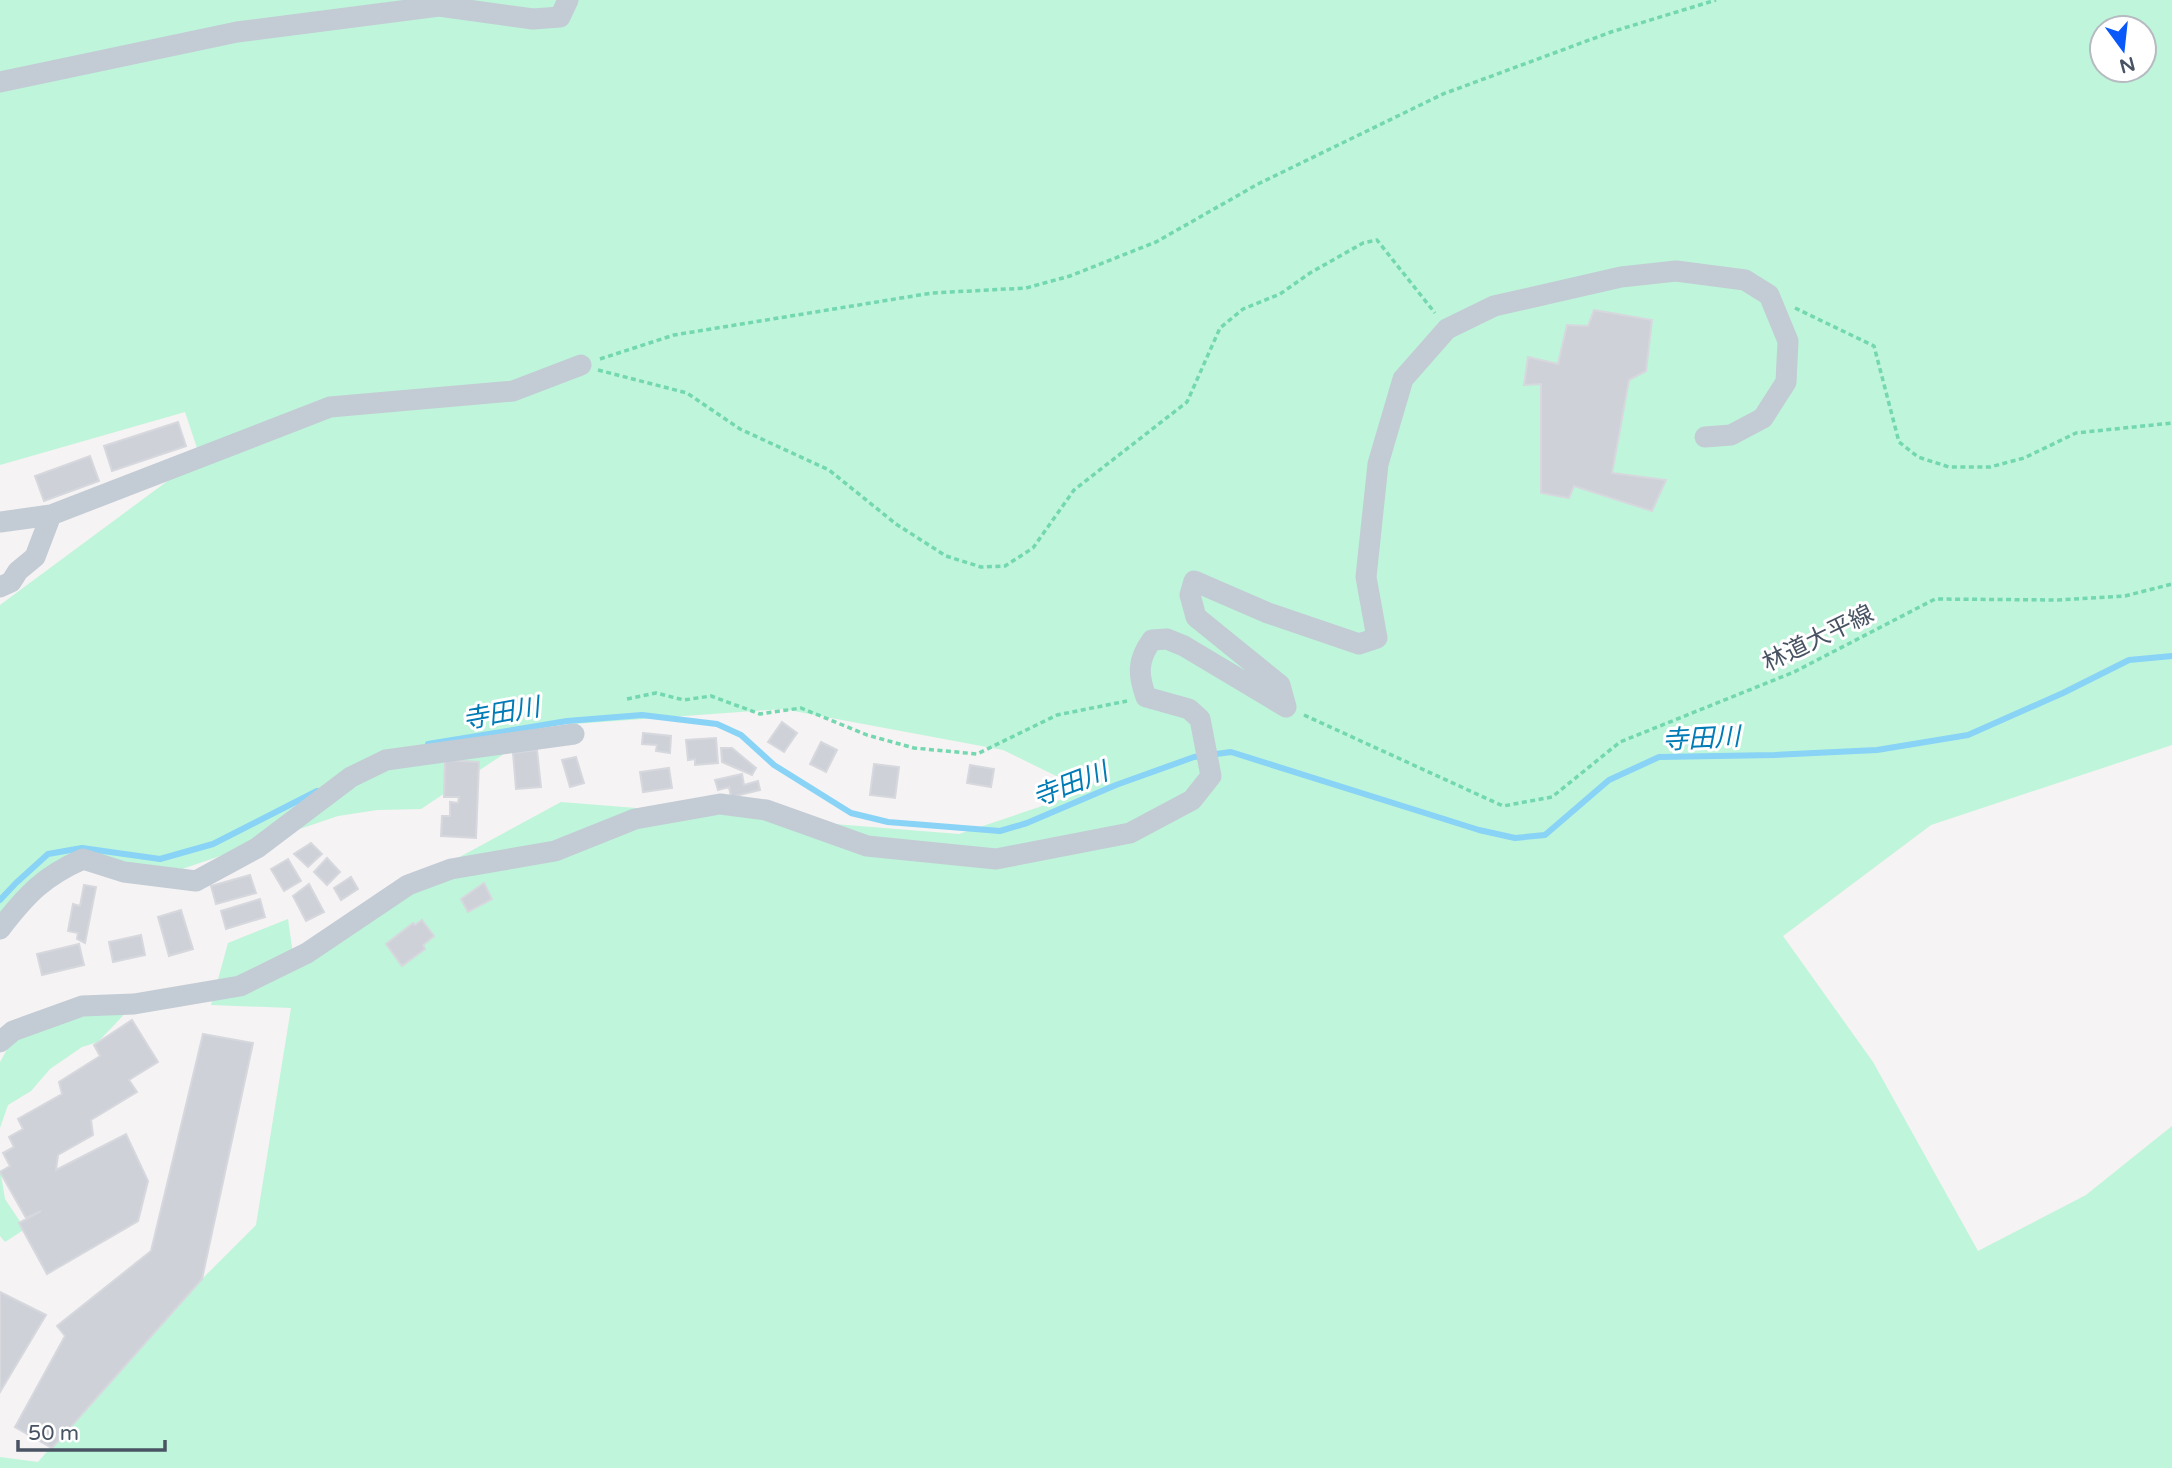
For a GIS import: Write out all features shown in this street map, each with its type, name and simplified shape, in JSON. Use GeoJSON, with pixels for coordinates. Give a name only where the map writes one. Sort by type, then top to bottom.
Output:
{"type":"FeatureCollection","features":[{"type":"Feature","properties":{"kind":"street"},"geometry":{"type":"LineString","coordinates":[[0,82],[237,32],[439,6],[533,19],[560,17],[568,0]]}},
{"type":"Feature","properties":{"kind":"street"},"geometry":{"type":"LineString","coordinates":[[1286,706],[1280,685],[1196,617],[1190,595],[1194,581],[1268,613],[1359,644],[1377,638],[1366,577],[1378,464],[1403,379],[1447,329],[1494,306],[1621,277],[1676,271],[1745,280],[1769,295],[1788,341],[1786,382],[1763,418],[1731,435],[1705,437]]}},
{"type":"Feature","properties":{"kind":"street"},"geometry":{"type":"LineString","coordinates":[[0,522],[51,515],[330,407],[513,391],[581,365]]}},
{"type":"Feature","properties":{"kind":"street"},"geometry":{"type":"LineString","coordinates":[[0,587],[11,582],[18,571],[35,557],[51,515]]}},
{"type":"Feature","properties":{"kind":"street"},"geometry":{"type":"LineString","coordinates":[[0,1042],[13,1031],[82,1006],[134,1004],[240,986],[307,953],[408,885],[452,869],[555,851],[635,819],[720,804],[766,810],[867,846],[996,859],[1130,833],[1192,800],[1211,776],[1200,719],[1189,709],[1146,697],[1139,669],[1142,653],[1152,640],[1167,639],[1286,706]]}},
{"type":"Feature","properties":{"kind":"street"},"geometry":{"type":"LineString","coordinates":[[0,929],[25,896],[61,869],[83,859],[124,872],[196,881],[257,848],[351,777],[386,760],[574,734]]}},
{"type":"Feature","properties":{"kind":"path"},"geometry":{"type":"LineString","coordinates":[[581,365],[674,335],[932,293],[1026,288],[1070,276],[1156,243],[1258,184],[1443,94],[1611,32],[1716,0]]}},
{"type":"Feature","properties":{"kind":"path"},"geometry":{"type":"LineString","coordinates":[[581,365],[687,393],[740,429],[830,470],[896,524],[946,556],[981,567],[1005,566],[1033,548],[1074,490],[1187,402],[1220,328],[1243,309],[1280,293],[1363,243],[1377,240],[1447,329]]}},
{"type":"Feature","properties":{"kind":"path"},"geometry":{"type":"LineString","coordinates":[[1769,295],[1874,346],[1899,442],[1918,457],[1949,467],[1990,467],[2024,458],[2076,433],[2172,424]]}},
{"type":"Feature","properties":{"kind":"path","name":"林道大平線"},"geometry":{"type":"LineString","coordinates":[[1286,706],[1503,806],[1552,797],[1620,742],[1794,672],[1936,599],[2058,600],[2125,596],[2172,584]]}},
{"type":"Feature","properties":{"kind":"path"},"geometry":{"type":"LineString","coordinates":[[627,699],[656,693],[684,700],[711,696],[760,714],[801,708],[867,735],[914,748],[977,754],[1057,715],[1146,697]]}},
{"type":"Feature","properties":{"kind":"green space"},"geometry":{"type":"Polygon","coordinates":[[[0,0],[2172,0],[2172,745],[1931,825],[1783,936],[1873,1062],[1978,1251],[2086,1195],[2172,1126],[2172,1468],[0,1468],[0,1457],[38,1462],[161,1320],[256,1225],[291,1008],[211,1005],[228,943],[288,919],[294,961],[408,885],[561,802],[959,834],[1087,791],[1003,750],[783,709],[546,726],[421,809],[377,810],[338,816],[182,869],[61,861],[0,914],[0,605],[200,457],[185,412],[0,465],[0,0]]]}},
{"type":"Feature","properties":{"kind":"green space"},"geometry":{"type":"Polygon","coordinates":[[[134,1004],[98,1042],[82,1047],[50,1069],[31,1091],[8,1105],[0,1128],[0,1062],[14,1037],[52,1011],[134,1004]]]}},
{"type":"Feature","properties":{"kind":"green space"},"geometry":{"type":"Polygon","coordinates":[[[0,1169],[5,1199],[25,1229],[5,1242],[0,1236],[0,1169]]]}},
{"type":"Feature","properties":{"kind":"building"},"geometry":{"type":"Polygon","coordinates":[[[1594,310],[1652,320],[1646,371],[1629,380],[1612,473],[1666,480],[1652,511],[1574,486],[1569,498],[1541,493],[1541,384],[1524,385],[1528,357],[1558,364],[1567,325],[1588,326],[1594,310]]]}},
{"type":"Feature","properties":{"kind":"building"},"geometry":{"type":"Polygon","coordinates":[[[178,422],[186,446],[112,471],[104,446],[178,422]]]}},
{"type":"Feature","properties":{"kind":"building"},"geometry":{"type":"Polygon","coordinates":[[[90,456],[99,481],[44,501],[35,476],[90,456]]]}},
{"type":"Feature","properties":{"kind":"building"},"geometry":{"type":"Polygon","coordinates":[[[782,722],[797,733],[784,752],[768,742],[782,722]]]}},
{"type":"Feature","properties":{"kind":"building"},"geometry":{"type":"Polygon","coordinates":[[[643,733],[671,736],[670,753],[656,751],[657,745],[642,744],[643,733]]]}},
{"type":"Feature","properties":{"kind":"building"},"geometry":{"type":"Polygon","coordinates":[[[716,738],[718,763],[695,765],[695,759],[688,760],[686,740],[716,738]]]}},
{"type":"Feature","properties":{"kind":"building"},"geometry":{"type":"Polygon","coordinates":[[[821,742],[837,750],[826,772],[810,764],[821,742]]]}},
{"type":"Feature","properties":{"kind":"building"},"geometry":{"type":"Polygon","coordinates":[[[721,748],[732,748],[756,768],[752,775],[722,762],[721,748]]]}},
{"type":"Feature","properties":{"kind":"building"},"geometry":{"type":"Polygon","coordinates":[[[537,750],[541,787],[516,789],[513,753],[537,750]]]}},
{"type":"Feature","properties":{"kind":"building"},"geometry":{"type":"Polygon","coordinates":[[[576,757],[584,783],[570,787],[562,760],[576,757]]]}},
{"type":"Feature","properties":{"kind":"building"},"geometry":{"type":"Polygon","coordinates":[[[445,760],[479,762],[476,838],[441,836],[442,816],[450,816],[450,802],[458,803],[459,797],[444,797],[445,760]]]}},
{"type":"Feature","properties":{"kind":"building"},"geometry":{"type":"Polygon","coordinates":[[[874,764],[899,767],[895,798],[870,795],[874,764]]]}},
{"type":"Feature","properties":{"kind":"building"},"geometry":{"type":"Polygon","coordinates":[[[970,765],[994,769],[991,787],[967,783],[970,765]]]}},
{"type":"Feature","properties":{"kind":"building"},"geometry":{"type":"Polygon","coordinates":[[[669,768],[672,788],[643,792],[640,772],[669,768]]]}},
{"type":"Feature","properties":{"kind":"building"},"geometry":{"type":"Polygon","coordinates":[[[742,774],[744,785],[758,781],[760,790],[731,797],[729,787],[718,790],[715,780],[742,774]]]}},
{"type":"Feature","properties":{"kind":"building"},"geometry":{"type":"Polygon","coordinates":[[[311,843],[322,854],[308,867],[294,854],[311,843]]]}},
{"type":"Feature","properties":{"kind":"building"},"geometry":{"type":"Polygon","coordinates":[[[327,858],[340,872],[327,885],[314,872],[327,858]]]}},
{"type":"Feature","properties":{"kind":"building"},"geometry":{"type":"Polygon","coordinates":[[[288,859],[301,881],[284,891],[271,869],[288,859]]]}},
{"type":"Feature","properties":{"kind":"building"},"geometry":{"type":"Polygon","coordinates":[[[250,875],[256,893],[216,904],[211,886],[250,875]]]}},
{"type":"Feature","properties":{"kind":"building"},"geometry":{"type":"Polygon","coordinates":[[[351,877],[358,889],[341,900],[334,888],[351,877]]]}},
{"type":"Feature","properties":{"kind":"building"},"geometry":{"type":"Polygon","coordinates":[[[484,883],[492,899],[468,912],[461,899],[484,883]]]}},
{"type":"Feature","properties":{"kind":"building"},"geometry":{"type":"Polygon","coordinates":[[[309,884],[324,912],[306,921],[293,896],[309,884]]]}},
{"type":"Feature","properties":{"kind":"building"},"geometry":{"type":"Polygon","coordinates":[[[84,885],[96,887],[85,943],[77,939],[78,933],[68,931],[73,904],[80,906],[84,885]]]}},
{"type":"Feature","properties":{"kind":"building"},"geometry":{"type":"Polygon","coordinates":[[[260,899],[265,917],[226,929],[221,911],[260,899]]]}},
{"type":"Feature","properties":{"kind":"building"},"geometry":{"type":"Polygon","coordinates":[[[181,910],[193,949],[169,956],[158,917],[181,910]]]}},
{"type":"Feature","properties":{"kind":"building"},"geometry":{"type":"Polygon","coordinates":[[[422,920],[434,936],[423,945],[425,949],[402,966],[386,944],[413,923],[415,925],[422,920]]]}},
{"type":"Feature","properties":{"kind":"building"},"geometry":{"type":"Polygon","coordinates":[[[141,935],[145,955],[113,962],[109,942],[141,935]]]}},
{"type":"Feature","properties":{"kind":"building"},"geometry":{"type":"Polygon","coordinates":[[[79,944],[84,965],[42,975],[37,954],[79,944]]]}},
{"type":"Feature","properties":{"kind":"building"},"geometry":{"type":"Polygon","coordinates":[[[132,1020],[158,1062],[129,1080],[137,1092],[91,1120],[93,1135],[58,1155],[56,1170],[126,1134],[148,1181],[138,1221],[47,1274],[19,1223],[41,1211],[26,1218],[0,1172],[10,1166],[3,1153],[14,1147],[9,1137],[23,1129],[18,1119],[62,1094],[59,1082],[100,1056],[94,1045],[132,1020]]]}},
{"type":"Feature","properties":{"kind":"building"},"geometry":{"type":"Polygon","coordinates":[[[203,1034],[253,1043],[202,1279],[52,1448],[15,1427],[65,1336],[57,1326],[151,1251],[203,1034]]]}},
{"type":"Feature","properties":{"kind":"building"},"geometry":{"type":"Polygon","coordinates":[[[0,1292],[46,1315],[0,1392],[0,1292]]]}},
{"type":"Feature","properties":{"kind":"waterway","name":"寺田川"},"geometry":{"type":"LineString","coordinates":[[428,744],[567,721],[642,715],[717,724],[741,735],[774,765],[851,813],[888,822],[1000,831],[1027,823],[1116,785],[1194,757],[1231,752],[1479,830],[1515,838],[1545,835],[1609,780],[1659,757],[1877,750],[1968,735],[2129,660],[2172,656]]}},
{"type":"Feature","properties":{"kind":"waterway","name":"寺田川"},"geometry":{"type":"LineString","coordinates":[[0,900],[48,854],[82,848],[160,859],[213,844],[317,791]]}}]}
